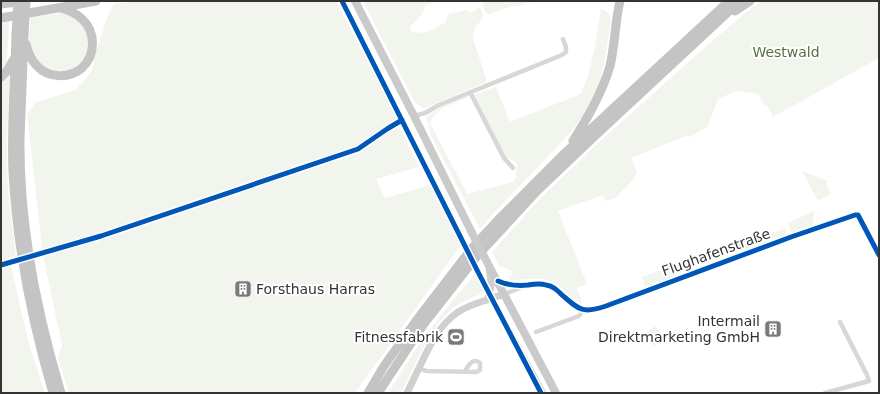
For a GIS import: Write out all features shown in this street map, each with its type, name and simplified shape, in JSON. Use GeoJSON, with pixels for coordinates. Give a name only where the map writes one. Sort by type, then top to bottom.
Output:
{"type":"FeatureCollection","features":[{"type":"Feature","properties":{"kind":"highway"},"geometry":{"type":"LineString","coordinates":[[18,1],[20,34],[20,139],[22,197],[26,235],[42,319],[62,393]]}},
{"type":"Feature","properties":{"kind":"highway"},"geometry":{"type":"LineString","coordinates":[[1,4],[26,1],[15,56],[12,146],[14,186],[17,222],[28,287],[37,333],[54,393]]}},
{"type":"Feature","properties":{"kind":"highway"},"geometry":{"type":"LineString","coordinates":[[1,18],[96,1]]}},
{"type":"Feature","properties":{"kind":"highway"},"geometry":{"type":"LineString","coordinates":[[566,152],[597,101],[605,81],[610,64],[620,1]]}},
{"type":"Feature","properties":{"kind":"highway"},"geometry":{"type":"LineString","coordinates":[[368,393],[384,366],[416,321],[472,248],[566,152],[729,1]]}},
{"type":"Feature","properties":{"kind":"highway"},"geometry":{"type":"LineString","coordinates":[[378,393],[422,325],[482,250],[544,185],[740,1]]}},
{"type":"Feature","properties":{"kind":"highway"},"geometry":{"type":"LineString","coordinates":[[719,21],[750,1]]}},
{"type":"Feature","properties":{"kind":"highway"},"geometry":{"type":"LineString","coordinates":[[20,34],[30,57],[41,70],[60,76],[69,75],[81,69],[89,59],[92,52],[93,42],[91,31],[79,16],[60,8]]}},
{"type":"Feature","properties":{"kind":"highway"},"geometry":{"type":"LineString","coordinates":[[1,77],[15,56]]}},
{"type":"Feature","properties":{"kind":"main road"},"geometry":{"type":"LineString","coordinates":[[355,1],[472,233],[556,393]]}},
{"type":"Feature","properties":{"kind":"main road"},"geometry":{"type":"LineString","coordinates":[[487,262],[492,288],[487,300]]}},
{"type":"Feature","properties":{"kind":"main road"},"geometry":{"type":"LineString","coordinates":[[407,393],[433,340],[446,322],[462,310],[504,294]]}},
{"type":"Feature","properties":{"kind":"street"},"geometry":{"type":"LineString","coordinates":[[414,116],[425,113],[439,105],[562,55],[566,52],[563,39]]}},
{"type":"Feature","properties":{"kind":"street"},"geometry":{"type":"LineString","coordinates":[[470,92],[504,158],[513,168]]}},
{"type":"Feature","properties":{"kind":"street","name":"Flughafenstraße"},"geometry":{"type":"LineString","coordinates":[[582,309],[587,310],[598,308],[852,215],[858,214],[879,255]]}},
{"type":"Feature","properties":{"kind":"street"},"geometry":{"type":"LineString","coordinates":[[498,281],[512,285],[543,284],[552,287],[573,304],[582,309],[579,316],[536,332]]}},
{"type":"Feature","properties":{"kind":"street"},"geometry":{"type":"LineString","coordinates":[[504,294],[529,285]]}},
{"type":"Feature","properties":{"kind":"street"},"geometry":{"type":"LineString","coordinates":[[824,393],[869,381],[840,322]]}},
{"type":"Feature","properties":{"kind":"street"},"geometry":{"type":"LineString","coordinates":[[419,368],[426,371],[465,371]]}},
{"type":"Feature","properties":{"kind":"green space"},"geometry":{"type":"Polygon","coordinates":[[[139,1],[336,1],[398,118],[359,144],[370,167],[362,149],[399,126],[419,167],[376,179],[385,198],[430,185],[461,245],[355,393],[69,393],[58,358],[62,345],[43,256],[27,114],[36,102],[76,90],[92,71],[107,18],[114,4],[139,1]]]}},
{"type":"Feature","properties":{"kind":"green space"},"geometry":{"type":"Polygon","coordinates":[[[363,1],[433,1],[430,4],[425,5],[422,14],[410,27],[411,32],[417,33],[433,30],[446,22],[448,14],[466,10],[471,13],[479,7],[482,10],[483,16],[474,30],[473,39],[486,82],[425,108],[415,103],[363,1]]]}},
{"type":"Feature","properties":{"kind":"green space"},"geometry":{"type":"Polygon","coordinates":[[[482,1],[532,1],[488,14],[485,12],[482,1]]]}},
{"type":"Feature","properties":{"kind":"green space","name":"Westwald"},"geometry":{"type":"Polygon","coordinates":[[[761,1],[879,1],[879,58],[773,117],[767,105],[765,106],[758,94],[736,91],[718,99],[708,126],[690,137],[686,136],[631,158],[637,172],[633,180],[615,198],[606,201],[603,195],[558,211],[587,284],[577,288],[583,304],[573,299],[558,285],[547,280],[534,279],[509,281],[513,272],[499,266],[492,252],[538,201],[598,143],[712,41],[761,1]]]}},
{"type":"Feature","properties":{"kind":"green space"},"geometry":{"type":"Polygon","coordinates":[[[601,9],[609,14],[611,21],[600,81],[593,100],[571,132],[480,229],[430,134],[429,125],[426,118],[435,111],[459,98],[469,97],[441,109],[430,123],[467,194],[513,182],[516,177],[517,163],[505,156],[474,95],[496,87],[510,122],[581,94],[588,76],[594,51],[601,9]]]}},
{"type":"Feature","properties":{"kind":"green space"},"geometry":{"type":"Polygon","coordinates":[[[60,13],[72,17],[81,24],[86,31],[89,44],[86,55],[79,64],[70,70],[59,71],[48,69],[38,61],[31,48],[30,32],[31,17],[60,13]]]}},
{"type":"Feature","properties":{"kind":"green space"},"geometry":{"type":"Polygon","coordinates":[[[9,21],[7,60],[1,71],[1,23],[9,21]]]}},
{"type":"Feature","properties":{"kind":"green space"},"geometry":{"type":"Polygon","coordinates":[[[10,72],[7,167],[16,257],[9,257],[28,341],[45,393],[1,393],[1,81],[10,72]]]}},
{"type":"Feature","properties":{"kind":"green space"},"geometry":{"type":"Polygon","coordinates":[[[802,171],[828,181],[826,184],[831,194],[818,201],[802,171]]]}},
{"type":"Feature","properties":{"kind":"green space"},"geometry":{"type":"Polygon","coordinates":[[[814,211],[812,226],[792,234],[788,223],[814,211]]]}},
{"type":"Feature","properties":{"kind":"green space"},"geometry":{"type":"Polygon","coordinates":[[[784,227],[787,235],[746,251],[742,243],[748,240],[750,244],[754,242],[754,240],[784,229],[784,227]]]}},
{"type":"Feature","properties":{"kind":"green space"},"geometry":{"type":"Polygon","coordinates":[[[671,266],[675,277],[645,288],[643,283],[645,283],[642,277],[671,266]]]}},
{"type":"Feature","properties":{"kind":"green space"},"geometry":{"type":"Polygon","coordinates":[[[475,274],[485,292],[468,299],[452,309],[444,317],[429,337],[401,393],[388,393],[421,341],[475,274]]]}},
{"type":"Feature","properties":{"kind":"green space"},"geometry":{"type":"Polygon","coordinates":[[[656,326],[663,341],[654,346],[647,331],[656,326]]]}},
{"type":"Feature","properties":{"kind":"tram line"},"geometry":{"type":"LineString","coordinates":[[345,1],[453,217],[546,393]]}},
{"type":"Feature","properties":{"kind":"cycle path"},"geometry":{"type":"LineString","coordinates":[[342,1],[478,272],[541,393]]}},
{"type":"Feature","properties":{"kind":"cycle path"},"geometry":{"type":"LineString","coordinates":[[1,265],[101,236],[358,149],[402,120]]}},
{"type":"Feature","properties":{"kind":"cycle path"},"geometry":{"type":"LineString","coordinates":[[498,281],[516,285],[539,284],[555,288],[577,307],[592,310],[855,215],[858,215],[879,255]]}},
{"type":"Feature","properties":{"kind":"place","name":"Forsthaus Harras"},"geometry":{"type":"Point","coordinates":[243,289]}},
{"type":"Feature","properties":{"kind":"place","name":"Intermail Direktmarketing GmbH"},"geometry":{"type":"Point","coordinates":[773,329]}},
{"type":"Feature","properties":{"kind":"place","name":"Fitnessfabrik"},"geometry":{"type":"Point","coordinates":[456,337]}}]}
